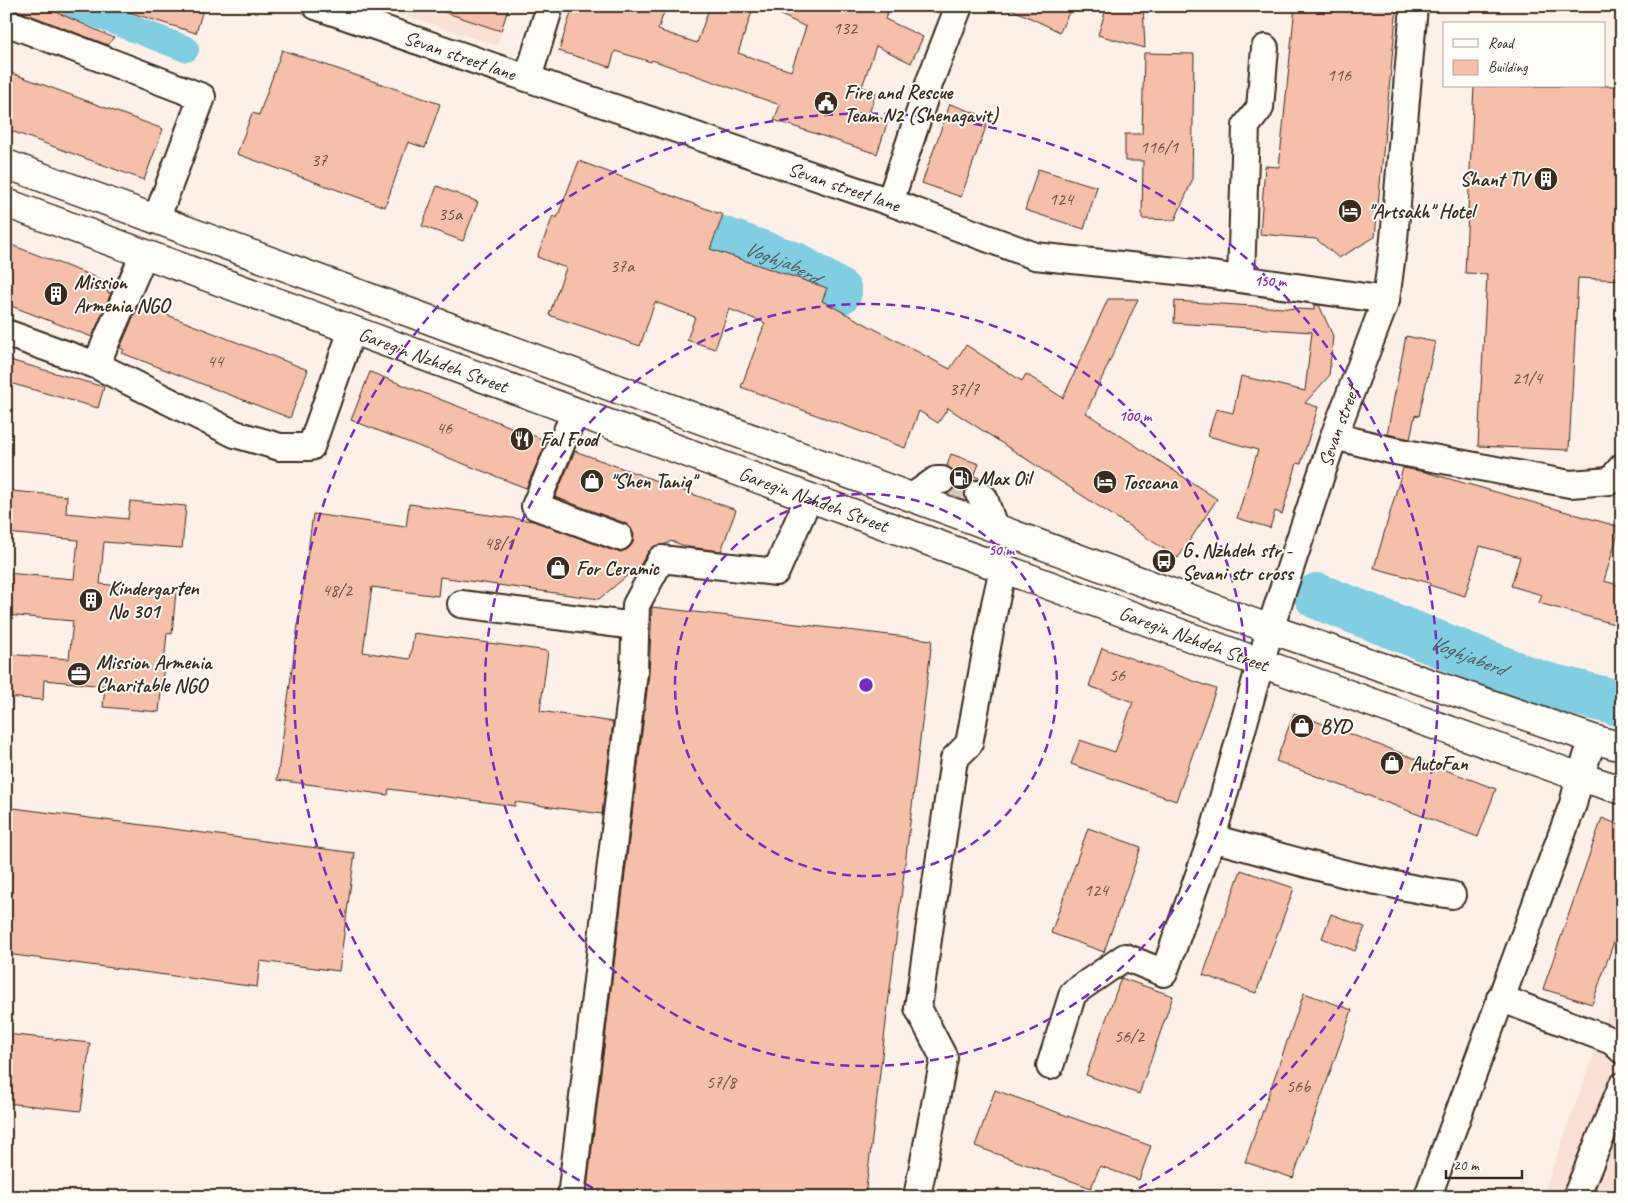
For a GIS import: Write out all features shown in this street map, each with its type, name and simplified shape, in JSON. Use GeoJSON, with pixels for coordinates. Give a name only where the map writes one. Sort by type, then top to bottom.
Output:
{"type":"FeatureCollection","features":[{"type":"Feature","properties":{"kind":"main road","name":"Garegin Nzhdeh Street"},"geometry":{"type":"LineString","coordinates":[[6,164],[1270,629],[1593,740],[1622,747]]}},
{"type":"Feature","properties":{"kind":"main road","name":"Garegin Nzhdeh Street"},"geometry":{"type":"LineString","coordinates":[[6,203],[1261,663],[1580,777],[1622,790]]}},
{"type":"Feature","properties":{"kind":"street","name":"Sevan street lane"},"geometry":{"type":"LineString","coordinates":[[316,6],[890,202],[1035,256],[1241,279],[1386,300]]}},
{"type":"Feature","properties":{"kind":"street"},"geometry":{"type":"LineString","coordinates":[[528,78],[550,6]]}},
{"type":"Feature","properties":{"kind":"street"},"geometry":{"type":"LineString","coordinates":[[890,202],[930,81],[959,6]]}},
{"type":"Feature","properties":{"kind":"street","name":"Sevan street"},"geometry":{"type":"LineString","coordinates":[[1050,1066],[1073,993],[1125,958],[1164,973],[1212,838],[1270,629],[1334,436],[1386,300],[1394,239],[1414,6]]}},
{"type":"Feature","properties":{"kind":"street"},"geometry":{"type":"LineString","coordinates":[[6,22],[202,97],[156,220]]}},
{"type":"Feature","properties":{"kind":"street"},"geometry":{"type":"LineString","coordinates":[[1241,279],[1246,126],[1260,108],[1264,48]]}},
{"type":"Feature","properties":{"kind":"street"},"geometry":{"type":"LineString","coordinates":[[96,365],[144,254]]}},
{"type":"Feature","properties":{"kind":"street"},"geometry":{"type":"LineString","coordinates":[[6,333],[96,365],[235,434],[280,447],[311,447],[352,330]]}},
{"type":"Feature","properties":{"kind":"street"},"geometry":{"type":"LineString","coordinates":[[575,412],[536,506],[619,537]]}},
{"type":"Feature","properties":{"kind":"street"},"geometry":{"type":"LineString","coordinates":[[1334,436],[1390,450],[1570,484],[1610,481],[1622,467]]}},
{"type":"Feature","properties":{"kind":"street"},"geometry":{"type":"LineString","coordinates":[[912,497],[936,480],[942,480]]}},
{"type":"Feature","properties":{"kind":"street"},"geometry":{"type":"LineString","coordinates":[[979,494],[984,498],[994,528]]}},
{"type":"Feature","properties":{"kind":"street"},"geometry":{"type":"LineString","coordinates":[[571,1197],[634,672],[636,605],[661,559],[776,572],[809,497]]}},
{"type":"Feature","properties":{"kind":"street"},"geometry":{"type":"LineString","coordinates":[[917,1197],[944,1058],[918,1008],[954,758],[969,744],[995,604],[1004,569]]}},
{"type":"Feature","properties":{"kind":"street"},"geometry":{"type":"LineString","coordinates":[[461,604],[635,626]]}},
{"type":"Feature","properties":{"kind":"street"},"geometry":{"type":"LineString","coordinates":[[1429,1193],[1573,804],[1593,740]]}},
{"type":"Feature","properties":{"kind":"street"},"geometry":{"type":"LineString","coordinates":[[1212,838],[1328,871],[1409,889],[1452,895]]}},
{"type":"Feature","properties":{"kind":"street"},"geometry":{"type":"LineString","coordinates":[[1500,998],[1612,1041],[1622,1050]]}},
{"type":"Feature","properties":{"kind":"street"},"geometry":{"type":"LineString","coordinates":[[1576,1197],[1622,1086]]}},
{"type":"Feature","properties":{"kind":"shaded area"},"geometry":{"type":"Polygon","coordinates":[[[377,6],[510,6],[497,46],[377,6]]]}},
{"type":"Feature","properties":{"kind":"shaded area"},"geometry":{"type":"Polygon","coordinates":[[[1622,975],[1622,1197],[1542,1197],[1622,975]]]}},
{"type":"Feature","properties":{"kind":"building"},"geometry":{"type":"Polygon","coordinates":[[[6,6],[43,6],[114,38],[108,45],[6,6]]]}},
{"type":"Feature","properties":{"kind":"building"},"geometry":{"type":"Polygon","coordinates":[[[125,6],[204,6],[196,33],[125,11],[125,6]]]}},
{"type":"Feature","properties":{"kind":"building"},"geometry":{"type":"Polygon","coordinates":[[[438,6],[509,6],[501,31],[438,10],[438,6]]]}},
{"type":"Feature","properties":{"kind":"building"},"geometry":{"type":"Polygon","coordinates":[[[573,6],[666,6],[658,30],[697,43],[710,6],[754,6],[738,53],[791,71],[806,27],[762,6],[890,6],[885,19],[923,37],[911,63],[876,46],[862,87],[876,92],[869,114],[888,121],[877,154],[774,120],[780,105],[652,60],[651,62],[615,51],[610,67],[559,51],[573,6]]]}},
{"type":"Feature","properties":{"kind":"building"},"geometry":{"type":"Polygon","coordinates":[[[1005,6],[1072,6],[1060,32],[1005,6]]]}},
{"type":"Feature","properties":{"kind":"building"},"geometry":{"type":"Polygon","coordinates":[[[1107,6],[1143,6],[1145,48],[1098,35],[1107,6]]]}},
{"type":"Feature","properties":{"kind":"building"},"geometry":{"type":"Polygon","coordinates":[[[1295,6],[1397,6],[1375,237],[1339,258],[1316,239],[1260,234],[1265,166],[1279,167],[1295,6]]]}},
{"type":"Feature","properties":{"kind":"building"},"geometry":{"type":"Polygon","coordinates":[[[282,50],[440,104],[425,148],[408,142],[385,207],[237,154],[252,113],[259,115],[282,50]]]}},
{"type":"Feature","properties":{"kind":"building"},"geometry":{"type":"Polygon","coordinates":[[[1144,53],[1194,54],[1192,181],[1175,220],[1142,219],[1143,161],[1125,161],[1125,134],[1142,134],[1144,53]]]}},
{"type":"Feature","properties":{"kind":"building"},"geometry":{"type":"Polygon","coordinates":[[[6,71],[163,129],[144,180],[6,129],[6,71]]]}},
{"type":"Feature","properties":{"kind":"building","name":"Shant TV"},"geometry":{"type":"Polygon","coordinates":[[[1606,86],[1622,86],[1622,280],[1578,278],[1569,450],[1478,446],[1487,274],[1465,273],[1474,88],[1606,88],[1606,86]]]}},
{"type":"Feature","properties":{"kind":"building"},"geometry":{"type":"Polygon","coordinates":[[[950,104],[989,118],[961,197],[922,183],[950,104]]]}},
{"type":"Feature","properties":{"kind":"building"},"geometry":{"type":"Polygon","coordinates":[[[579,161],[723,215],[710,249],[827,288],[822,301],[950,369],[966,345],[1022,381],[1026,374],[1063,398],[1108,299],[1138,299],[1086,413],[1217,499],[1178,558],[948,408],[938,423],[919,411],[905,448],[741,387],[765,323],[729,309],[715,349],[687,340],[695,317],[655,302],[640,346],[549,315],[566,268],[537,257],[553,216],[557,218],[579,161]]]}},
{"type":"Feature","properties":{"kind":"building"},"geometry":{"type":"Polygon","coordinates":[[[1038,169],[1097,187],[1084,229],[1025,210],[1038,169]]]}},
{"type":"Feature","properties":{"kind":"building"},"geometry":{"type":"Polygon","coordinates":[[[437,186],[478,202],[463,241],[422,226],[437,186]]]}},
{"type":"Feature","properties":{"kind":"building","name":"Mission Armenia NGO"},"geometry":{"type":"Polygon","coordinates":[[[6,243],[111,283],[107,292],[111,293],[92,337],[6,304],[6,243]]]}},
{"type":"Feature","properties":{"kind":"building"},"geometry":{"type":"Polygon","coordinates":[[[1175,301],[1314,310],[1314,305],[1319,305],[1333,336],[1329,376],[1305,403],[1318,407],[1301,464],[1297,463],[1282,514],[1275,511],[1270,528],[1237,518],[1258,450],[1208,436],[1216,409],[1233,413],[1241,376],[1305,391],[1312,332],[1174,323],[1175,301]]]}},
{"type":"Feature","properties":{"kind":"building"},"geometry":{"type":"Polygon","coordinates":[[[139,304],[308,370],[290,418],[122,353],[124,350],[120,348],[139,304]]]}},
{"type":"Feature","properties":{"kind":"building"},"geometry":{"type":"Polygon","coordinates":[[[1406,336],[1435,342],[1419,416],[1415,415],[1410,439],[1387,434],[1406,336]]]}},
{"type":"Feature","properties":{"kind":"building"},"geometry":{"type":"Polygon","coordinates":[[[6,359],[104,387],[98,408],[6,382],[6,359]]]}},
{"type":"Feature","properties":{"kind":"building"},"geometry":{"type":"Polygon","coordinates":[[[370,372],[547,441],[526,488],[351,420],[370,372]]]}},
{"type":"Feature","properties":{"kind":"building"},"geometry":{"type":"Polygon","coordinates":[[[575,451],[736,510],[721,551],[688,547],[671,541],[655,546],[648,552],[640,565],[599,599],[440,577],[438,596],[372,587],[363,652],[410,659],[414,633],[548,651],[540,711],[613,722],[602,814],[515,802],[515,806],[389,789],[388,795],[277,780],[313,514],[406,527],[409,504],[533,521],[614,551],[621,552],[628,549],[633,543],[634,535],[631,528],[625,523],[555,497],[575,451]]]}},
{"type":"Feature","properties":{"kind":"building"},"geometry":{"type":"Polygon","coordinates":[[[951,454],[979,464],[974,476],[984,480],[974,480],[968,484],[965,496],[952,491],[957,480],[955,472],[947,466],[951,454]]]}},
{"type":"Feature","properties":{"kind":"building"},"geometry":{"type":"Polygon","coordinates":[[[1403,468],[1425,472],[1620,527],[1604,581],[1622,586],[1622,596],[1614,624],[1539,603],[1542,595],[1511,586],[1520,557],[1480,546],[1465,596],[1429,585],[1430,583],[1374,568],[1403,468]]]}},
{"type":"Feature","properties":{"kind":"building","name":"Kindergarten No 301"},"geometry":{"type":"Polygon","coordinates":[[[11,491],[67,496],[66,513],[128,519],[130,501],[186,506],[182,548],[104,542],[100,584],[176,591],[172,634],[167,633],[159,712],[103,707],[105,686],[44,680],[43,700],[6,697],[6,654],[69,659],[73,621],[6,615],[6,573],[74,579],[78,540],[7,533],[11,491]]]}},
{"type":"Feature","properties":{"kind":"building"},"geometry":{"type":"Polygon","coordinates":[[[652,607],[932,640],[865,1197],[586,1197],[649,674],[652,607]]]}},
{"type":"Feature","properties":{"kind":"building"},"geometry":{"type":"Polygon","coordinates":[[[1102,648],[1216,689],[1176,801],[1071,764],[1080,740],[1115,752],[1133,702],[1089,686],[1102,648]]]}},
{"type":"Feature","properties":{"kind":"building"},"geometry":{"type":"Polygon","coordinates":[[[1294,713],[1496,789],[1478,837],[1276,761],[1294,713]]]}},
{"type":"Feature","properties":{"kind":"building"},"geometry":{"type":"Polygon","coordinates":[[[6,807],[355,853],[339,971],[260,961],[257,987],[6,954],[6,807]]]}},
{"type":"Feature","properties":{"kind":"building"},"geometry":{"type":"Polygon","coordinates":[[[1602,818],[1622,826],[1622,919],[1592,1004],[1543,989],[1602,818]]]}},
{"type":"Feature","properties":{"kind":"building"},"geometry":{"type":"Polygon","coordinates":[[[1088,828],[1141,847],[1104,952],[1051,933],[1088,828]]]}},
{"type":"Feature","properties":{"kind":"building"},"geometry":{"type":"Polygon","coordinates":[[[1241,870],[1294,888],[1256,993],[1203,975],[1241,870]]]}},
{"type":"Feature","properties":{"kind":"building"},"geometry":{"type":"Polygon","coordinates":[[[1331,914],[1365,927],[1355,951],[1322,938],[1331,914]]]}},
{"type":"Feature","properties":{"kind":"building"},"geometry":{"type":"Polygon","coordinates":[[[1121,978],[1173,996],[1139,1094],[1086,1075],[1121,978]]]}},
{"type":"Feature","properties":{"kind":"building"},"geometry":{"type":"Polygon","coordinates":[[[1304,993],[1352,1010],[1293,1178],[1245,1162],[1304,993]]]}},
{"type":"Feature","properties":{"kind":"building"},"geometry":{"type":"Polygon","coordinates":[[[6,1034],[90,1043],[81,1111],[6,1103],[6,1034]]]}},
{"type":"Feature","properties":{"kind":"building"},"geometry":{"type":"Polygon","coordinates":[[[995,1090],[1151,1146],[1139,1180],[1100,1166],[1091,1188],[975,1146],[995,1090]]]}},
{"type":"Feature","properties":{"kind":"waterway"},"geometry":{"type":"LineString","coordinates":[[74,6],[186,49]]}},
{"type":"Feature","properties":{"kind":"waterway","name":"Voghjaberd"},"geometry":{"type":"LineString","coordinates":[[721,239],[795,265],[839,292]]}},
{"type":"Feature","properties":{"kind":"waterway","name":"Voghjaberd"},"geometry":{"type":"LineString","coordinates":[[1317,596],[1538,683],[1622,704]]}},
{"type":"Feature","properties":{"kind":"tunnel"},"geometry":{"type":"LineString","coordinates":[[942,480],[979,494]]}},
{"type":"Feature","properties":{"kind":"place","name":"Fire and Rescue Team N2 (Shenagavit)"},"geometry":{"type":"Point","coordinates":[826,103]}},
{"type":"Feature","properties":{"kind":"place","name":"Shant TV"},"geometry":{"type":"Point","coordinates":[1546,179]}},
{"type":"Feature","properties":{"kind":"place","name":"\"Artsakh\" Hotel"},"geometry":{"type":"Point","coordinates":[1350,211]}},
{"type":"Feature","properties":{"kind":"place","name":"Mission Armenia NGO"},"geometry":{"type":"Point","coordinates":[56,294]}},
{"type":"Feature","properties":{"kind":"place","name":"Fal Food"},"geometry":{"type":"Point","coordinates":[522,439]}},
{"type":"Feature","properties":{"kind":"place","name":"Max Oil"},"geometry":{"type":"Point","coordinates":[961,478]}},
{"type":"Feature","properties":{"kind":"place","name":"\"Shen Taniq\""},"geometry":{"type":"Point","coordinates":[592,481]}},
{"type":"Feature","properties":{"kind":"place","name":"Tosсana"},"geometry":{"type":"Point","coordinates":[1105,482]}},
{"type":"Feature","properties":{"kind":"place","name":"G․Nzhdeh str - Sevani str cross"},"geometry":{"type":"Point","coordinates":[1164,561]}},
{"type":"Feature","properties":{"kind":"place","name":"For Ceramic"},"geometry":{"type":"Point","coordinates":[558,568]}},
{"type":"Feature","properties":{"kind":"place","name":"Kindergarten No 301"},"geometry":{"type":"Point","coordinates":[91,600]}},
{"type":"Feature","properties":{"kind":"place","name":"Mission Armenia Charitable NGO"},"geometry":{"type":"Point","coordinates":[79,674]}},
{"type":"Feature","properties":{"kind":"place","name":"BYD"},"geometry":{"type":"Point","coordinates":[1302,726]}},
{"type":"Feature","properties":{"kind":"place","name":"AutoFan"},"geometry":{"type":"Point","coordinates":[1392,763]}}]}
